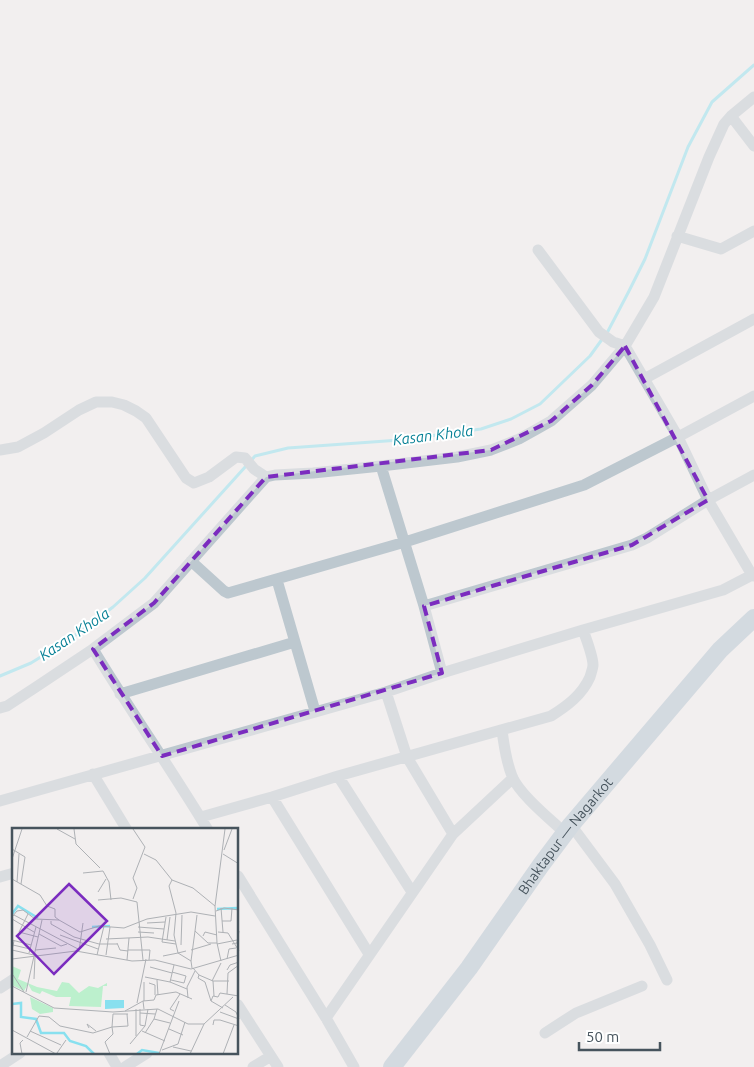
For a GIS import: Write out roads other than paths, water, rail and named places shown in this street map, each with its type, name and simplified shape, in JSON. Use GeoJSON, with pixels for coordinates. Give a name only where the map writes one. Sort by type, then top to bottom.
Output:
{"type":"FeatureCollection","features":[{"type":"Feature","properties":{"kind":"main road","name":"Bhaktapur — Nagarkot"},"geometry":{"type":"LineString","coordinates":[[392,1067],[469,968],[568,829],[720,650],[754,618]]}},
{"type":"Feature","properties":{"kind":"street"},"geometry":{"type":"LineString","coordinates":[[0,708],[7,706],[93,649],[154,603],[266,478],[275,475],[313,473],[457,457],[491,450],[537,430],[551,421],[592,385],[625,346],[654,297],[677,236],[724,124],[754,96]]}},
{"type":"Feature","properties":{"kind":"street"},"geometry":{"type":"LineString","coordinates":[[731,116],[754,146]]}},
{"type":"Feature","properties":{"kind":"street"},"geometry":{"type":"LineString","coordinates":[[677,236],[721,248],[754,231]]}},
{"type":"Feature","properties":{"kind":"street"},"geometry":{"type":"LineString","coordinates":[[0,801],[386,692],[583,630],[724,590],[753,576],[708,500],[678,437],[625,346],[613,342],[599,332],[538,250]]}},
{"type":"Feature","properties":{"kind":"street"},"geometry":{"type":"LineString","coordinates":[[644,379],[754,319]]}},
{"type":"Feature","properties":{"kind":"street"},"geometry":{"type":"LineString","coordinates":[[191,562],[228,593],[277,580],[405,542],[584,485],[754,396]]}},
{"type":"Feature","properties":{"kind":"street"},"geometry":{"type":"LineString","coordinates":[[0,450],[18,447],[44,433],[79,410],[96,402],[112,402],[124,405],[146,418],[186,478],[194,483],[209,476],[236,457],[246,458],[254,469],[266,478]]}},
{"type":"Feature","properties":{"kind":"street"},"geometry":{"type":"LineString","coordinates":[[381,466],[424,606],[442,673]]}},
{"type":"Feature","properties":{"kind":"street"},"geometry":{"type":"LineString","coordinates":[[424,606],[632,545],[754,475]]}},
{"type":"Feature","properties":{"kind":"street"},"geometry":{"type":"LineString","coordinates":[[277,580],[315,711]]}},
{"type":"Feature","properties":{"kind":"street"},"geometry":{"type":"LineString","coordinates":[[200,817],[551,716],[576,697],[591,675],[593,665],[583,630]]}},
{"type":"Feature","properties":{"kind":"street"},"geometry":{"type":"LineString","coordinates":[[120,694],[295,642]]}},
{"type":"Feature","properties":{"kind":"street"},"geometry":{"type":"LineString","coordinates":[[93,649],[207,828]]}},
{"type":"Feature","properties":{"kind":"street"},"geometry":{"type":"LineString","coordinates":[[386,692],[407,757],[453,834]]}},
{"type":"Feature","properties":{"kind":"street"},"geometry":{"type":"LineString","coordinates":[[502,730],[507,762],[513,778],[522,792],[568,829],[615,884],[650,945],[667,980]]}},
{"type":"Feature","properties":{"kind":"street"},"geometry":{"type":"LineString","coordinates":[[94,774],[126,828]]}},
{"type":"Feature","properties":{"kind":"street"},"geometry":{"type":"LineString","coordinates":[[338,776],[412,892]]}},
{"type":"Feature","properties":{"kind":"street"},"geometry":{"type":"LineString","coordinates":[[326,1018],[453,834],[513,778]]}},
{"type":"Feature","properties":{"kind":"street"},"geometry":{"type":"LineString","coordinates":[[272,797],[369,954]]}},
{"type":"Feature","properties":{"kind":"street"},"geometry":{"type":"LineString","coordinates":[[239,878],[354,1067]]}},
{"type":"Feature","properties":{"kind":"street"},"geometry":{"type":"LineString","coordinates":[[0,988],[12,981]]}},
{"type":"Feature","properties":{"kind":"street"},"geometry":{"type":"LineString","coordinates":[[545,1033],[576,1013],[642,986]]}},
{"type":"Feature","properties":{"kind":"street"},"geometry":{"type":"LineString","coordinates":[[239,1007],[278,1067]]}},
{"type":"Feature","properties":{"kind":"street"},"geometry":{"type":"LineString","coordinates":[[0,1066],[18,1054]]}},
{"type":"Feature","properties":{"kind":"street"},"geometry":{"type":"LineString","coordinates":[[110,1054],[117,1067]]}},
{"type":"Feature","properties":{"kind":"street"},"geometry":{"type":"LineString","coordinates":[[125,1067],[145,1054]]}},
{"type":"Feature","properties":{"kind":"street"},"geometry":{"type":"LineString","coordinates":[[254,1067],[271,1056]]}},
{"type":"Feature","properties":{"kind":"waterway","name":"Kasan Khola"},"geometry":{"type":"LineString","coordinates":[[607,333],[645,259],[688,147],[712,102],[754,65]]}},
{"type":"Feature","properties":{"kind":"waterway","name":"Kasan Khola"},"geometry":{"type":"LineString","coordinates":[[0,676],[31,663],[73,637],[113,607],[145,578],[255,456],[288,448],[400,440],[481,429],[511,419],[540,404],[590,356],[603,338]]}}]}
